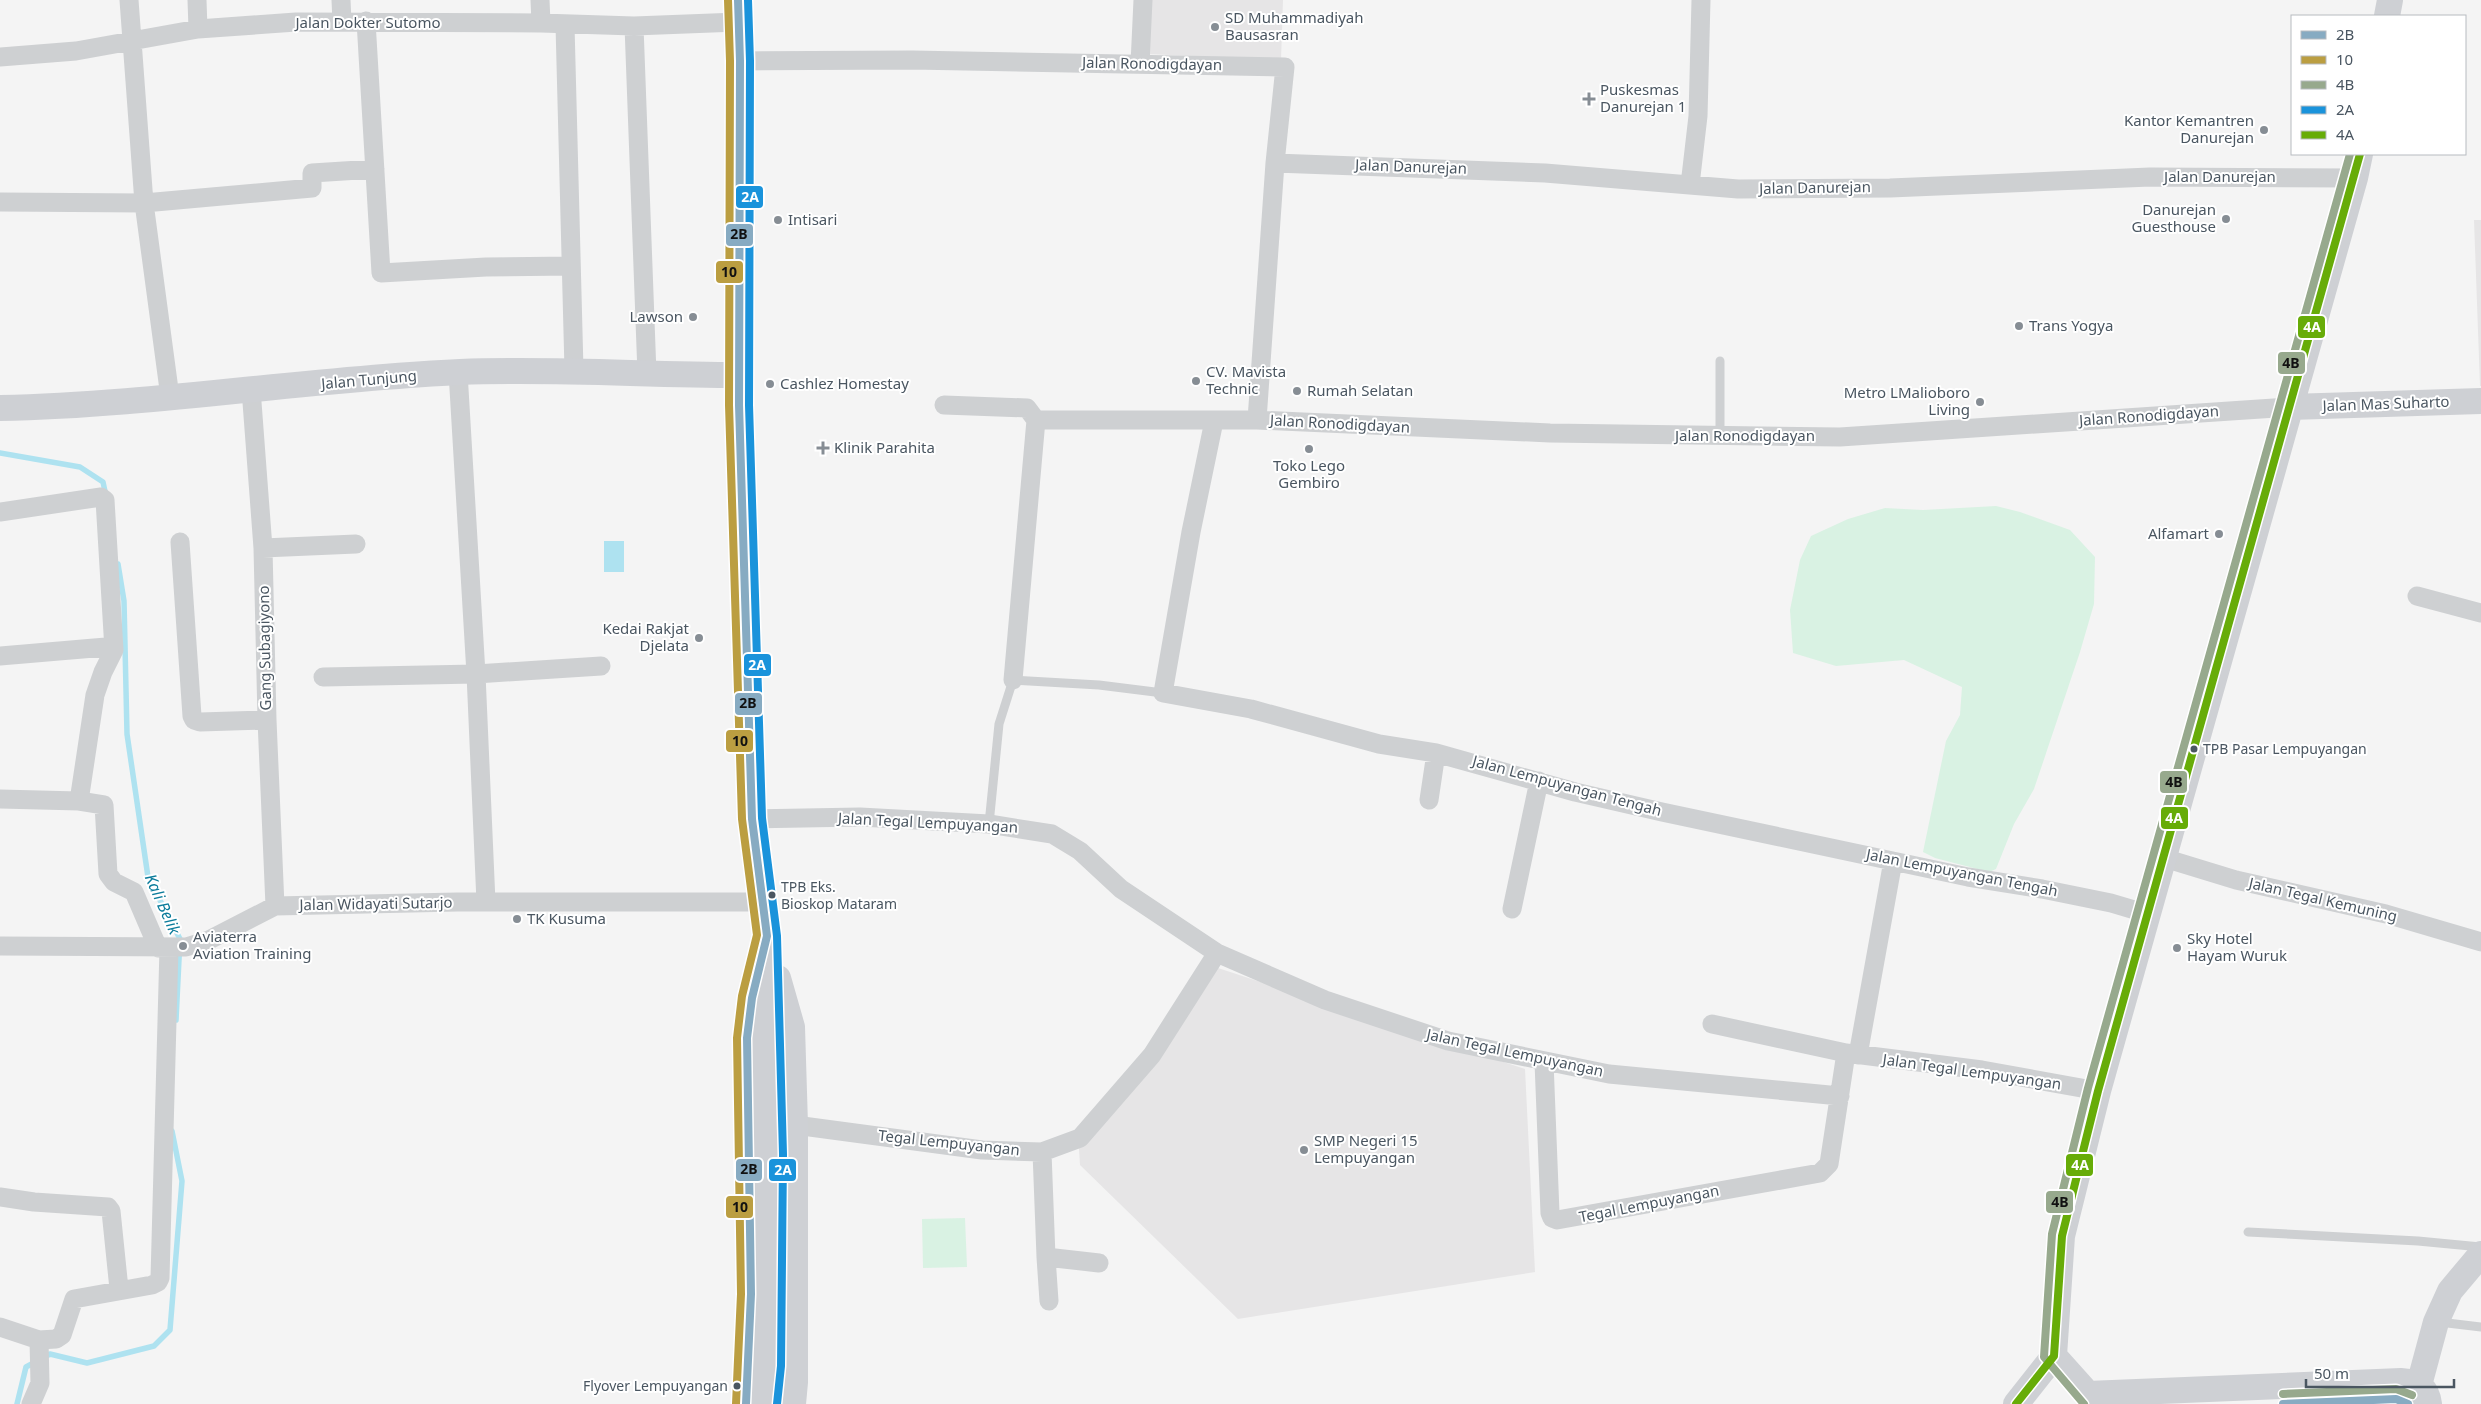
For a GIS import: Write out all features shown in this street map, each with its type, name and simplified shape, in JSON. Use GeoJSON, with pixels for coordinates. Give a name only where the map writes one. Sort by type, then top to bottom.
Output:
{"type":"FeatureCollection","features":[{"type":"Feature","properties":{"kind":"street"},"geometry":{"type":"LineString","coordinates":[[129,0],[144,203],[170,397]]}},
{"type":"Feature","properties":{"kind":"street"},"geometry":{"type":"LineString","coordinates":[[197,0],[198,29]]}},
{"type":"Feature","properties":{"kind":"street"},"geometry":{"type":"LineString","coordinates":[[341,0],[342,22]]}},
{"type":"Feature","properties":{"kind":"street"},"geometry":{"type":"LineString","coordinates":[[540,0],[541,23]]}},
{"type":"Feature","properties":{"kind":"street"},"geometry":{"type":"LineString","coordinates":[[1140,64],[1143,0]]}},
{"type":"Feature","properties":{"kind":"street"},"geometry":{"type":"LineString","coordinates":[[1690,185],[1698,116],[1701,0]]}},
{"type":"Feature","properties":{"kind":"street"},"geometry":{"type":"LineString","coordinates":[[2387,15],[2390,0]]}},
{"type":"Feature","properties":{"kind":"street","name":"Jalan Dokter Sutomo"},"geometry":{"type":"LineString","coordinates":[[0,57],[76,51],[198,29],[296,22],[541,23],[634,26],[738,11],[740,61],[739,375],[752,819],[767,936],[773,1154],[771,1366],[767,1404]]}},
{"type":"Feature","properties":{"kind":"street"},"geometry":{"type":"LineString","coordinates":[[366,21],[381,273],[486,267],[571,266]]}},
{"type":"Feature","properties":{"kind":"street"},"geometry":{"type":"LineString","coordinates":[[565,25],[574,370]]}},
{"type":"Feature","properties":{"kind":"street"},"geometry":{"type":"LineString","coordinates":[[634,26],[647,374]]}},
{"type":"Feature","properties":{"kind":"street","name":"Jalan Ronodigdayan"},"geometry":{"type":"LineString","coordinates":[[740,61],[912,60],[1285,67],[1275,164],[1257,420],[1550,434],[1840,437],[2290,407]]}},
{"type":"Feature","properties":{"kind":"street","name":"Jalan Danurejan"},"geometry":{"type":"LineString","coordinates":[[1275,164],[1458,168],[1612,178],[1738,189],[1890,188],[2358,166]]}},
{"type":"Feature","properties":{"kind":"street"},"geometry":{"type":"LineString","coordinates":[[2016,1404],[2054,1356],[2062,1236],[2098,1091],[2358,166]]}},
{"type":"Feature","properties":{"kind":"street"},"geometry":{"type":"LineString","coordinates":[[0,202],[144,203],[312,188],[312,173],[376,169]]}},
{"type":"Feature","properties":{"kind":"street","name":"Jalan Tunjung"},"geometry":{"type":"LineString","coordinates":[[1,408],[170,397],[458,372],[574,370],[647,374],[739,375]]}},
{"type":"Feature","properties":{"kind":"street"},"geometry":{"type":"LineString","coordinates":[[458,372],[476,674],[486,902]]}},
{"type":"Feature","properties":{"kind":"street","name":"Gang Subagiyono"},"geometry":{"type":"LineString","coordinates":[[251,389],[263,548],[267,720],[275,906]]}},
{"type":"Feature","properties":{"kind":"street","name":"Jalan Mas Suharto"},"geometry":{"type":"LineString","coordinates":[[2290,407],[2481,401]]}},
{"type":"Feature","properties":{"kind":"street"},"geometry":{"type":"LineString","coordinates":[[944,405],[1026,408],[1036,420],[1013,680]]}},
{"type":"Feature","properties":{"kind":"street"},"geometry":{"type":"LineString","coordinates":[[1036,420],[1257,420]]}},
{"type":"Feature","properties":{"kind":"street"},"geometry":{"type":"LineString","coordinates":[[1163,693],[1191,532],[1214,421]]}},
{"type":"Feature","properties":{"kind":"street"},"geometry":{"type":"LineString","coordinates":[[0,512],[101,497],[105,500],[114,650],[103,672],[95,695],[79,801]]}},
{"type":"Feature","properties":{"kind":"street"},"geometry":{"type":"LineString","coordinates":[[180,542],[192,716],[194,720],[200,722],[267,720]]}},
{"type":"Feature","properties":{"kind":"street"},"geometry":{"type":"LineString","coordinates":[[263,548],[356,544]]}},
{"type":"Feature","properties":{"kind":"street"},"geometry":{"type":"LineString","coordinates":[[2417,596],[2481,614]]}},
{"type":"Feature","properties":{"kind":"street"},"geometry":{"type":"LineString","coordinates":[[0,656],[106,646]]}},
{"type":"Feature","properties":{"kind":"street"},"geometry":{"type":"LineString","coordinates":[[323,677],[476,674],[601,666]]}},
{"type":"Feature","properties":{"kind":"street","name":"Jalan Lempuyangan Tengah"},"geometry":{"type":"LineString","coordinates":[[1163,693],[1251,709],[1379,744],[1436,753],[1575,792],[1662,812],[1968,877],[2102,902],[2148,914]]}},
{"type":"Feature","properties":{"kind":"street"},"geometry":{"type":"LineString","coordinates":[[1429,800],[1436,753]]}},
{"type":"Feature","properties":{"kind":"street"},"geometry":{"type":"LineString","coordinates":[[1512,909],[1539,781]]}},
{"type":"Feature","properties":{"kind":"street"},"geometry":{"type":"LineString","coordinates":[[0,799],[79,801],[104,805],[108,874],[114,882],[134,892],[171,948],[160,1278],[158,1282],[152,1285],[119,1289],[74,1299],[62,1334],[56,1339],[39,1345],[0,1327]]}},
{"type":"Feature","properties":{"kind":"street","name":"Jalan Tegal Lempuyangan"},"geometry":{"type":"LineString","coordinates":[[752,819],[860,818],[989,824],[1052,834],[1080,850],[1121,889],[1217,953],[1326,1000],[1431,1036],[1544,1062],[1609,1074],[1840,1096]]}},
{"type":"Feature","properties":{"kind":"street","name":"Jalan Tegal Kemuning"},"geometry":{"type":"LineString","coordinates":[[2164,858],[2236,880],[2386,914],[2481,942]]}},
{"type":"Feature","properties":{"kind":"street"},"geometry":{"type":"LineString","coordinates":[[1840,1096],[1852,1054],[1893,860]]}},
{"type":"Feature","properties":{"kind":"street","name":"Jalan Widayati Sutarjo"},"geometry":{"type":"LineString","coordinates":[[0,946],[171,948],[208,940],[275,906],[486,902],[762,902]]}},
{"type":"Feature","properties":{"kind":"street","name":"Jalan Dokter Sutomo"},"geometry":{"type":"LineString","coordinates":[[767,936],[792,1027],[795,1125],[795,1382],[793,1404]]}},
{"type":"Feature","properties":{"kind":"street","name":"Jalan Dokter Sutomo"},"geometry":{"type":"LineString","coordinates":[[746,1404],[751,1294],[747,1038],[751,1005],[767,936]]}},
{"type":"Feature","properties":{"kind":"street","name":"Tegal Lempuyangan"},"geometry":{"type":"LineString","coordinates":[[795,1125],[982,1150],[1042,1152],[1080,1138],[1152,1054],[1217,953]]}},
{"type":"Feature","properties":{"kind":"street","name":"Jalan Tegal Lempuyangan"},"geometry":{"type":"LineString","coordinates":[[1712,1024],[1852,1054],[1982,1070],[2098,1091]]}},
{"type":"Feature","properties":{"kind":"street","name":"Tegal Lempuyangan"},"geometry":{"type":"LineString","coordinates":[[1544,1062],[1550,1213],[1552,1218],[1557,1220],[1820,1173],[1829,1164],[1840,1096]]}},
{"type":"Feature","properties":{"kind":"street"},"geometry":{"type":"LineString","coordinates":[[1042,1152],[1049,1301]]}},
{"type":"Feature","properties":{"kind":"street"},"geometry":{"type":"LineString","coordinates":[[0,1197],[34,1202],[108,1207],[111,1212],[119,1289]]}},
{"type":"Feature","properties":{"kind":"street"},"geometry":{"type":"LineString","coordinates":[[2419,1398],[2436,1322],[2450,1291],[2481,1254]]}},
{"type":"Feature","properties":{"kind":"street"},"geometry":{"type":"LineString","coordinates":[[1046,1256],[1099,1263]]}},
{"type":"Feature","properties":{"kind":"street"},"geometry":{"type":"LineString","coordinates":[[31,1404],[40,1383],[39,1345]]}},
{"type":"Feature","properties":{"kind":"street"},"geometry":{"type":"LineString","coordinates":[[2054,1356],[2093,1399],[2401,1381],[2419,1398]]}},
{"type":"Feature","properties":{"kind":"street"},"geometry":{"type":"LineString","coordinates":[[2283,1404],[2419,1398]]}},
{"type":"Feature","properties":{"kind":"lane"},"geometry":{"type":"LineString","coordinates":[[1720,361],[1720,436]]}},
{"type":"Feature","properties":{"kind":"lane"},"geometry":{"type":"LineString","coordinates":[[989,824],[999,724],[1013,680]]}},
{"type":"Feature","properties":{"kind":"lane","name":"Jalan Lempuyangan Tengah"},"geometry":{"type":"LineString","coordinates":[[1013,680],[1098,684],[1163,693]]}},
{"type":"Feature","properties":{"kind":"lane"},"geometry":{"type":"LineString","coordinates":[[2248,1232],[2418,1241],[2481,1247]]}},
{"type":"Feature","properties":{"kind":"lane"},"geometry":{"type":"LineString","coordinates":[[2436,1322],[2481,1327]]}},
{"type":"Feature","properties":{"kind":"shaded area","name":"SD Muhammadiyah Bausasran"},"geometry":{"type":"Polygon","coordinates":[[[1149,0],[1283,0],[1281,60],[1147,54],[1149,0]]]}},
{"type":"Feature","properties":{"kind":"shaded area"},"geometry":{"type":"Polygon","coordinates":[[[2474,220],[2481,220],[2481,386],[2480,386],[2474,220]]]}},
{"type":"Feature","properties":{"kind":"shaded area","name":"SMP Negeri 15 Lempuyangan"},"geometry":{"type":"Polygon","coordinates":[[[1218,968],[1525,1069],[1535,1272],[1238,1319],[1080,1165],[1078,1134],[1218,968]]]}},
{"type":"Feature","properties":{"kind":"green space"},"geometry":{"type":"Polygon","coordinates":[[[1996,506],[2020,512],[2070,530],[2095,557],[2094,604],[2034,789],[2014,824],[1996,869],[1989,872],[1935,858],[1923,852],[1946,741],[1960,715],[1962,687],[1904,660],[1836,666],[1793,653],[1790,610],[1800,560],[1811,536],[1848,519],[1885,508],[1923,510],[1996,506]]]}},
{"type":"Feature","properties":{"kind":"green space"},"geometry":{"type":"Polygon","coordinates":[[[965,1218],[967,1267],[923,1268],[922,1219],[965,1218]]]}},
{"type":"Feature","properties":{"kind":"water"},"geometry":{"type":"Polygon","coordinates":[[[604,541],[624,541],[624,572],[604,572],[604,541]]]}},
{"type":"Feature","properties":{"kind":"waterway","name":"Kali Belik"},"geometry":{"type":"LineString","coordinates":[[0,453],[80,467],[103,482],[106,496]]}},
{"type":"Feature","properties":{"kind":"waterway","name":"Kali Belik"},"geometry":{"type":"LineString","coordinates":[[118,564],[124,601],[127,734],[148,877],[180,939],[176,1020]]}},
{"type":"Feature","properties":{"kind":"waterway","name":"Kali Belik"},"geometry":{"type":"LineString","coordinates":[[17,1404],[26,1367],[50,1354],[87,1363],[154,1346],[170,1330],[182,1181],[172,1131]]}},
{"type":"Feature","properties":{"kind":"transit line","name":"10"},"geometry":{"type":"LineString","coordinates":[[728,0],[730,61],[729,405],[742,819],[757,935],[742,996],[737,1038],[741,1294],[736,1404]]}},
{"type":"Feature","properties":{"kind":"transit line","name":"2B"},"geometry":{"type":"LineString","coordinates":[[738,0],[740,61],[739,405],[752,819],[767,936],[752,998],[747,1038],[751,1294],[746,1404]]}},
{"type":"Feature","properties":{"kind":"transit line","name":"2A"},"geometry":{"type":"LineString","coordinates":[[748,0],[750,61],[749,405],[762,818],[777,936],[783,1154],[781,1366],[777,1404]]}},
{"type":"Feature","properties":{"kind":"transit line","name":"4B"},"geometry":{"type":"LineString","coordinates":[[2084,1404],[2044,1357],[2052,1234],[2088,1088],[2350,155]]}},
{"type":"Feature","properties":{"kind":"transit line","name":"4A"},"geometry":{"type":"LineString","coordinates":[[2016,1404],[2054,1356],[2062,1236],[2098,1091],[2360,155]]}},
{"type":"Feature","properties":{"kind":"transit line","name":"4B"},"geometry":{"type":"LineString","coordinates":[[2283,1394],[2396,1389],[2412,1395]]}},
{"type":"Feature","properties":{"kind":"transit line","name":"2B"},"geometry":{"type":"LineString","coordinates":[[2283,1404],[2396,1399],[2408,1404]]}},
{"type":"Feature","properties":{"kind":"place","name":"SD Muhammadiyah Bausasran"},"geometry":{"type":"Point","coordinates":[1215,27]}},
{"type":"Feature","properties":{"kind":"place","name":"Puskesmas Danurejan 1"},"geometry":{"type":"Point","coordinates":[1589,99]}},
{"type":"Feature","properties":{"kind":"place","name":"Kantor Kemantren Danurejan"},"geometry":{"type":"Point","coordinates":[2264,130]}},
{"type":"Feature","properties":{"kind":"place","name":"Danurejan Guesthouse"},"geometry":{"type":"Point","coordinates":[2226,219]}},
{"type":"Feature","properties":{"kind":"place","name":"Intisari"},"geometry":{"type":"Point","coordinates":[778,220]}},
{"type":"Feature","properties":{"kind":"place","name":"Lawson"},"geometry":{"type":"Point","coordinates":[693,317]}},
{"type":"Feature","properties":{"kind":"place","name":"Trans Yogya"},"geometry":{"type":"Point","coordinates":[2019,326]}},
{"type":"Feature","properties":{"kind":"place","name":"CV. Mavista Technic"},"geometry":{"type":"Point","coordinates":[1196,381]}},
{"type":"Feature","properties":{"kind":"place","name":"Cashlez Homestay"},"geometry":{"type":"Point","coordinates":[770,384]}},
{"type":"Feature","properties":{"kind":"place","name":"Rumah Selatan"},"geometry":{"type":"Point","coordinates":[1297,391]}},
{"type":"Feature","properties":{"kind":"place","name":"Metro LMalioboro Living"},"geometry":{"type":"Point","coordinates":[1980,402]}},
{"type":"Feature","properties":{"kind":"place","name":"Klinik Parahita"},"geometry":{"type":"Point","coordinates":[823,448]}},
{"type":"Feature","properties":{"kind":"place","name":"Toko Lego Gembiro"},"geometry":{"type":"Point","coordinates":[1309,449]}},
{"type":"Feature","properties":{"kind":"place","name":"Alfamart"},"geometry":{"type":"Point","coordinates":[2219,534]}},
{"type":"Feature","properties":{"kind":"place","name":"Kedai Rakjat Djelata"},"geometry":{"type":"Point","coordinates":[699,638]}},
{"type":"Feature","properties":{"kind":"place","name":"TPB Pasar Lempuyangan"},"geometry":{"type":"Point","coordinates":[2194,749]}},
{"type":"Feature","properties":{"kind":"place","name":"TPB Eks. Bioskop Mataram"},"geometry":{"type":"Point","coordinates":[772,895]}},
{"type":"Feature","properties":{"kind":"place","name":"TK Kusuma"},"geometry":{"type":"Point","coordinates":[517,919]}},
{"type":"Feature","properties":{"kind":"place","name":"Aviaterra Aviation Training"},"geometry":{"type":"Point","coordinates":[183,946]}},
{"type":"Feature","properties":{"kind":"place","name":"Sky Hotel Hayam Wuruk"},"geometry":{"type":"Point","coordinates":[2177,948]}},
{"type":"Feature","properties":{"kind":"place","name":"SMP Negeri 15 Lempuyangan"},"geometry":{"type":"Point","coordinates":[1304,1150]}},
{"type":"Feature","properties":{"kind":"place","name":"Flyover Lempuyangan"},"geometry":{"type":"Point","coordinates":[737,1386]}}]}
